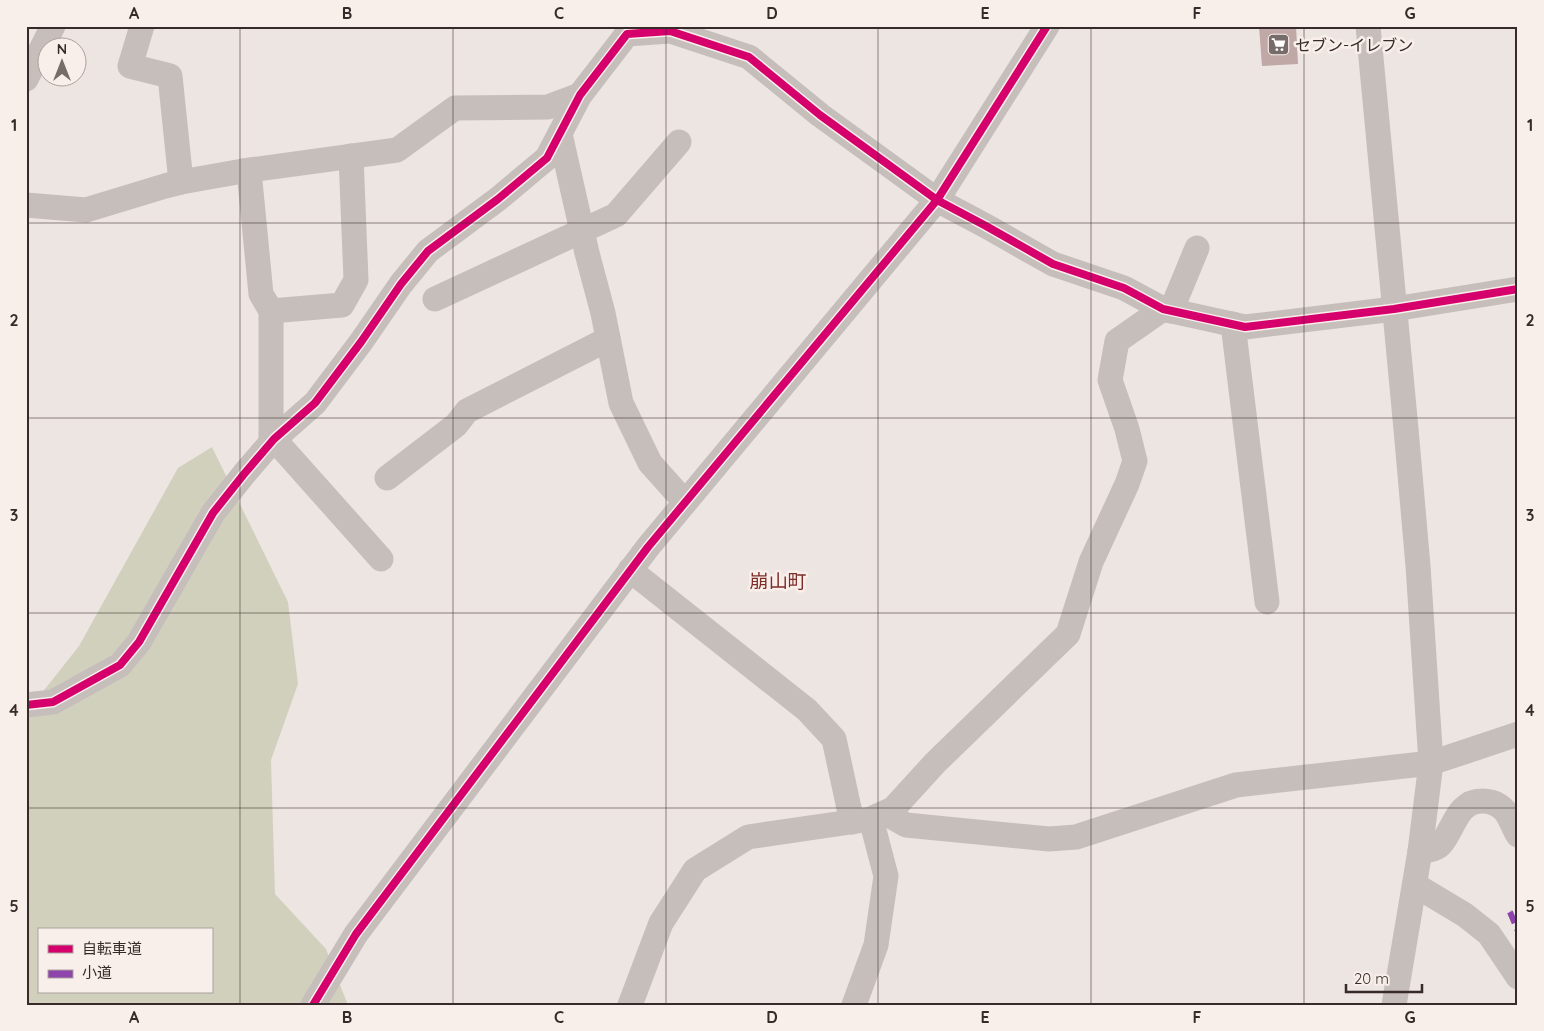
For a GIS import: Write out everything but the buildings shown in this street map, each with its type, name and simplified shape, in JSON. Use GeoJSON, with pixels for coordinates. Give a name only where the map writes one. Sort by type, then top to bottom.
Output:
{"type":"FeatureCollection","features":[{"type":"Feature","properties":{"kind":"street"},"geometry":{"type":"LineString","coordinates":[[26,79],[53,26]]}},
{"type":"Feature","properties":{"kind":"street"},"geometry":{"type":"LineString","coordinates":[[142,26],[130,66],[170,76],[181,182]]}},
{"type":"Feature","properties":{"kind":"street"},"geometry":{"type":"LineString","coordinates":[[313,1005],[356,934],[630,570],[937,200],[1047,26]]}},
{"type":"Feature","properties":{"kind":"street"},"geometry":{"type":"LineString","coordinates":[[1368,26],[1417,556],[1431,763],[1415,885],[1394,1005]]}},
{"type":"Feature","properties":{"kind":"street"},"geometry":{"type":"LineString","coordinates":[[26,705],[53,702],[120,665],[139,642],[213,513],[272,441],[314,403],[428,251],[498,199],[547,158],[580,95],[624,30],[670,31],[749,57],[820,115],[937,200],[1053,264],[1124,288],[1167,310],[1245,327],[1394,309],[1518,289]]}},
{"type":"Feature","properties":{"kind":"street"},"geometry":{"type":"LineString","coordinates":[[26,204],[86,210],[181,182],[249,170],[397,150],[456,108],[548,107],[580,95]]}},
{"type":"Feature","properties":{"kind":"street"},"geometry":{"type":"LineString","coordinates":[[560,134],[582,231],[604,312],[621,403],[650,463],[685,502]]}},
{"type":"Feature","properties":{"kind":"street"},"geometry":{"type":"LineString","coordinates":[[434,299],[616,215],[680,142]]}},
{"type":"Feature","properties":{"kind":"street"},"geometry":{"type":"LineString","coordinates":[[270,311],[342,305],[356,280],[351,156]]}},
{"type":"Feature","properties":{"kind":"street"},"geometry":{"type":"LineString","coordinates":[[249,170],[261,294],[270,311],[272,441],[380,559]]}},
{"type":"Feature","properties":{"kind":"street"},"geometry":{"type":"LineString","coordinates":[[630,1005],[661,923],[695,870],[748,837],[869,818],[894,809],[935,763],[1068,634],[1091,562],[1127,484],[1135,461],[1127,429],[1110,380],[1117,341],[1167,310],[1197,248]]}},
{"type":"Feature","properties":{"kind":"street"},"geometry":{"type":"LineString","coordinates":[[1233,324],[1267,602]]}},
{"type":"Feature","properties":{"kind":"street"},"geometry":{"type":"LineString","coordinates":[[387,478],[456,425],[467,411],[608,339]]}},
{"type":"Feature","properties":{"kind":"street"},"geometry":{"type":"LineString","coordinates":[[630,570],[806,710],[834,739],[869,818],[886,876],[876,944],[854,1005]]}},
{"type":"Feature","properties":{"kind":"street"},"geometry":{"type":"LineString","coordinates":[[869,818],[906,825],[1049,839],[1076,837],[1236,785],[1431,763],[1518,734]]}},
{"type":"Feature","properties":{"kind":"street"},"geometry":{"type":"LineString","coordinates":[[1420,851],[1433,850],[1441,844],[1466,805],[1476,801],[1488,801],[1498,805],[1507,813],[1518,835]]}},
{"type":"Feature","properties":{"kind":"street"},"geometry":{"type":"LineString","coordinates":[[1415,885],[1465,915],[1489,934],[1518,977]]}},
{"type":"Feature","properties":{"kind":"path"},"geometry":{"type":"LineString","coordinates":[[1510,912],[1518,911]]}},
{"type":"Feature","properties":{"kind":"green space"},"geometry":{"type":"Polygon","coordinates":[[[212,447],[288,602],[298,684],[271,760],[275,894],[326,949],[348,1005],[26,1005],[26,713],[79,646],[178,468],[212,447]]]}},
{"type":"Feature","properties":{"kind":"marked path"},"geometry":{"type":"LineString","coordinates":[[1510,912],[1518,931]]}},
{"type":"Feature","properties":{"kind":"cycle path"},"geometry":{"type":"LineString","coordinates":[[313,1005],[356,934],[648,547],[937,200],[1047,26]]}},
{"type":"Feature","properties":{"kind":"cycle path"},"geometry":{"type":"LineString","coordinates":[[26,705],[53,702],[120,665],[139,642],[213,513],[244,474],[274,439],[315,403],[361,342],[401,284],[428,251],[498,199],[547,158],[580,95],[627,34],[670,31],[749,57],[820,115],[937,200],[1053,264],[1124,288],[1163,309],[1245,327],[1394,309],[1518,289]]}},
{"type":"Feature","properties":{"kind":"place","name":"セブン-イレブン"},"geometry":{"type":"Point","coordinates":[1279,45]}},
{"type":"Feature","properties":{"kind":"district","name":"崩山町"},"geometry":{"type":"Point","coordinates":[778,581]}}]}
